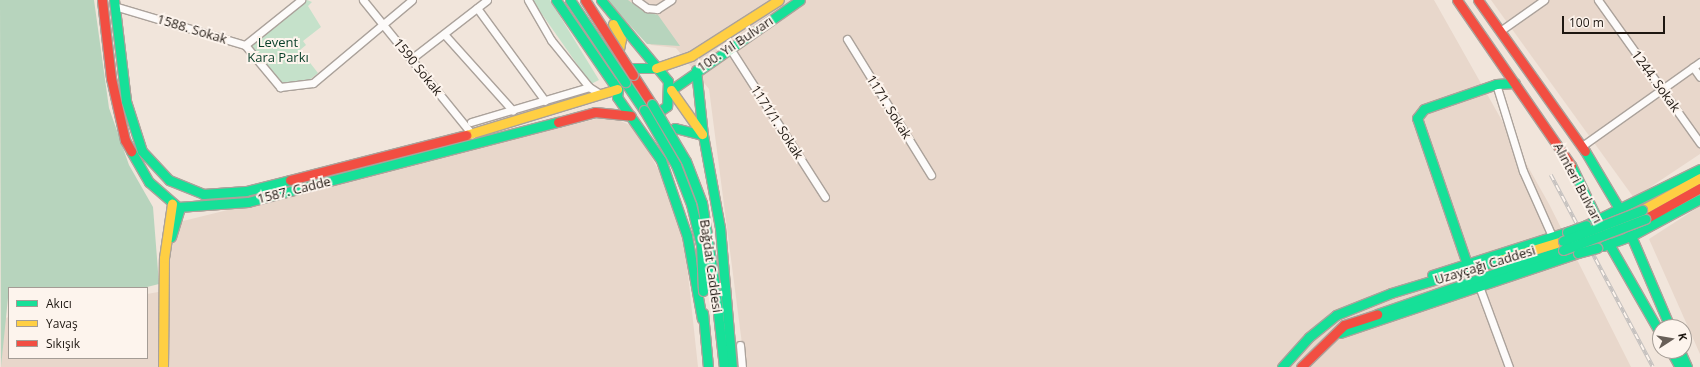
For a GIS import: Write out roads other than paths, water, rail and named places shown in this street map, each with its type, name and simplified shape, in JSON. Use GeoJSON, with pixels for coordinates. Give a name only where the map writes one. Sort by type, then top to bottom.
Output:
{"type":"FeatureCollection","features":[{"type":"Feature","properties":{"kind":"main road"},"geometry":{"type":"LineString","coordinates":[[102,0],[111,78],[125,140],[149,182],[176,205]]}},
{"type":"Feature","properties":{"kind":"main road"},"geometry":{"type":"LineString","coordinates":[[556,0],[594,58],[617,89],[620,105],[631,116],[658,156],[683,219],[702,319]]}},
{"type":"Feature","properties":{"kind":"main road"},"geometry":{"type":"LineString","coordinates":[[570,0],[625,82],[648,107]]}},
{"type":"Feature","properties":{"kind":"main road"},"geometry":{"type":"LineString","coordinates":[[585,0],[634,75],[648,107]]}},
{"type":"Feature","properties":{"kind":"main road"},"geometry":{"type":"LineString","coordinates":[[594,58],[605,62],[616,60],[621,49],[621,40],[601,0]]}},
{"type":"Feature","properties":{"kind":"main road","name":"100. Yıl Bulvarı"},"geometry":{"type":"LineString","coordinates":[[656,68],[691,56],[779,0]]}},
{"type":"Feature","properties":{"kind":"main road","name":"100. Yıl Bulvarı"},"geometry":{"type":"LineString","coordinates":[[671,90],[696,70],[800,0]]}},
{"type":"Feature","properties":{"kind":"main road","name":"Alınteri Bulvarı"},"geometry":{"type":"LineString","coordinates":[[1457,0],[1567,157],[1609,244],[1652,319]]}},
{"type":"Feature","properties":{"kind":"main road","name":"Alınteri Bulvarı"},"geometry":{"type":"LineString","coordinates":[[1478,0],[1582,146],[1620,210],[1667,319]]}},
{"type":"Feature","properties":{"kind":"main road","name":"1587. Cadde"},"geometry":{"type":"LineString","coordinates":[[114,3],[122,76],[136,135],[152,165],[182,186],[203,194],[246,191],[472,134],[617,89]]}},
{"type":"Feature","properties":{"kind":"main road"},"geometry":{"type":"LineString","coordinates":[[608,12],[656,68],[666,77],[671,90],[703,135]]}},
{"type":"Feature","properties":{"kind":"main road"},"geometry":{"type":"LineString","coordinates":[[691,56],[689,67],[696,70],[703,135],[720,228],[732,367]]}},
{"type":"Feature","properties":{"kind":"main road"},"geometry":{"type":"LineString","coordinates":[[617,89],[631,68],[656,68]]}},
{"type":"Feature","properties":{"kind":"main road","name":"Uzayçağı Caddesi"},"geometry":{"type":"LineString","coordinates":[[1496,84],[1507,72]]}},
{"type":"Feature","properties":{"kind":"main road","name":"Uzayçağı Caddesi"},"geometry":{"type":"LineString","coordinates":[[1466,261],[1417,118],[1424,109],[1496,84],[1515,83]]}},
{"type":"Feature","properties":{"kind":"main road"},"geometry":{"type":"LineString","coordinates":[[631,116],[647,119],[662,112],[671,90]]}},
{"type":"Feature","properties":{"kind":"main road","name":"Bağdat Caddesi"},"geometry":{"type":"LineString","coordinates":[[648,107],[686,161],[702,203],[724,367]]}},
{"type":"Feature","properties":{"kind":"main road","name":"Bağdat Caddesi"},"geometry":{"type":"LineString","coordinates":[[648,107],[676,165],[691,204],[701,245],[703,291],[702,319],[708,367]]}},
{"type":"Feature","properties":{"kind":"main road","name":"1587. Cadde"},"geometry":{"type":"LineString","coordinates":[[176,205],[248,202],[595,112],[610,111],[631,116]]}},
{"type":"Feature","properties":{"kind":"main road"},"geometry":{"type":"LineString","coordinates":[[658,156],[662,134],[675,128],[703,135]]}},
{"type":"Feature","properties":{"kind":"main road"},"geometry":{"type":"LineString","coordinates":[[1391,294],[1466,261],[1567,232],[1586,225],[1620,210],[1700,168]]}},
{"type":"Feature","properties":{"kind":"main road","name":"Uzayçağı Caddesi"},"geometry":{"type":"LineString","coordinates":[[1282,367],[1309,337],[1336,315],[1391,294],[1644,214],[1700,178]]}},
{"type":"Feature","properties":{"kind":"main road"},"geometry":{"type":"LineString","coordinates":[[163,367],[164,258],[176,205],[171,190],[182,186],[190,198],[176,205]]}},
{"type":"Feature","properties":{"kind":"main road","name":"Uzayçağı Caddesi"},"geometry":{"type":"LineString","coordinates":[[1301,367],[1319,347],[1340,333],[1344,325],[1378,311],[1563,250],[1700,188]]}},
{"type":"Feature","properties":{"kind":"main road"},"geometry":{"type":"LineString","coordinates":[[1340,333],[1632,236],[1700,199]]}},
{"type":"Feature","properties":{"kind":"street"},"geometry":{"type":"LineString","coordinates":[[245,45],[301,0]]}},
{"type":"Feature","properties":{"kind":"street","name":"1590 Sokak"},"geometry":{"type":"LineString","coordinates":[[363,0],[472,134]]}},
{"type":"Feature","properties":{"kind":"street","name":"1588. Sokak"},"geometry":{"type":"LineString","coordinates":[[114,3],[245,45],[280,87],[313,83],[412,0]]}},
{"type":"Feature","properties":{"kind":"street"},"geometry":{"type":"LineString","coordinates":[[411,59],[488,0]]}},
{"type":"Feature","properties":{"kind":"street"},"geometry":{"type":"LineString","coordinates":[[528,0],[551,40],[588,87],[600,94]]}},
{"type":"Feature","properties":{"kind":"street"},"geometry":{"type":"LineString","coordinates":[[636,0],[647,8],[657,8],[671,0]]}},
{"type":"Feature","properties":{"kind":"street"},"geometry":{"type":"LineString","coordinates":[[1500,31],[1544,0]]}},
{"type":"Feature","properties":{"kind":"street","name":"1244. Sokak"},"geometry":{"type":"LineString","coordinates":[[1598,0],[1700,143]]}},
{"type":"Feature","properties":{"kind":"street"},"geometry":{"type":"LineString","coordinates":[[478,8],[545,101]]}},
{"type":"Feature","properties":{"kind":"street"},"geometry":{"type":"LineString","coordinates":[[444,34],[513,111]]}},
{"type":"Feature","properties":{"kind":"street","name":"1171. Sokak"},"geometry":{"type":"LineString","coordinates":[[847,40],[931,175]]}},
{"type":"Feature","properties":{"kind":"street","name":"1171/1. Sokak"},"geometry":{"type":"LineString","coordinates":[[729,47],[825,197]]}},
{"type":"Feature","properties":{"kind":"street"},"geometry":{"type":"LineString","coordinates":[[1582,146],[1700,62]]}},
{"type":"Feature","properties":{"kind":"street"},"geometry":{"type":"LineString","coordinates":[[1693,67],[1700,77]]}},
{"type":"Feature","properties":{"kind":"street"},"geometry":{"type":"LineString","coordinates":[[1496,84],[1523,171],[1552,236]]}},
{"type":"Feature","properties":{"kind":"street"},"geometry":{"type":"LineString","coordinates":[[471,122],[513,111],[588,87]]}},
{"type":"Feature","properties":{"kind":"street"},"geometry":{"type":"LineString","coordinates":[[1479,286],[1508,367]]}},
{"type":"Feature","properties":{"kind":"street"},"geometry":{"type":"LineString","coordinates":[[740,345],[742,367]]}},
{"type":"Feature","properties":{"kind":"railway"},"geometry":{"type":"LineString","coordinates":[[1551,175],[1653,367]]}},
{"type":"Feature","properties":{"kind":"park label","name":"Levent Kara Parkı"},"geometry":{"type":"Point","coordinates":[278,50]}}]}
